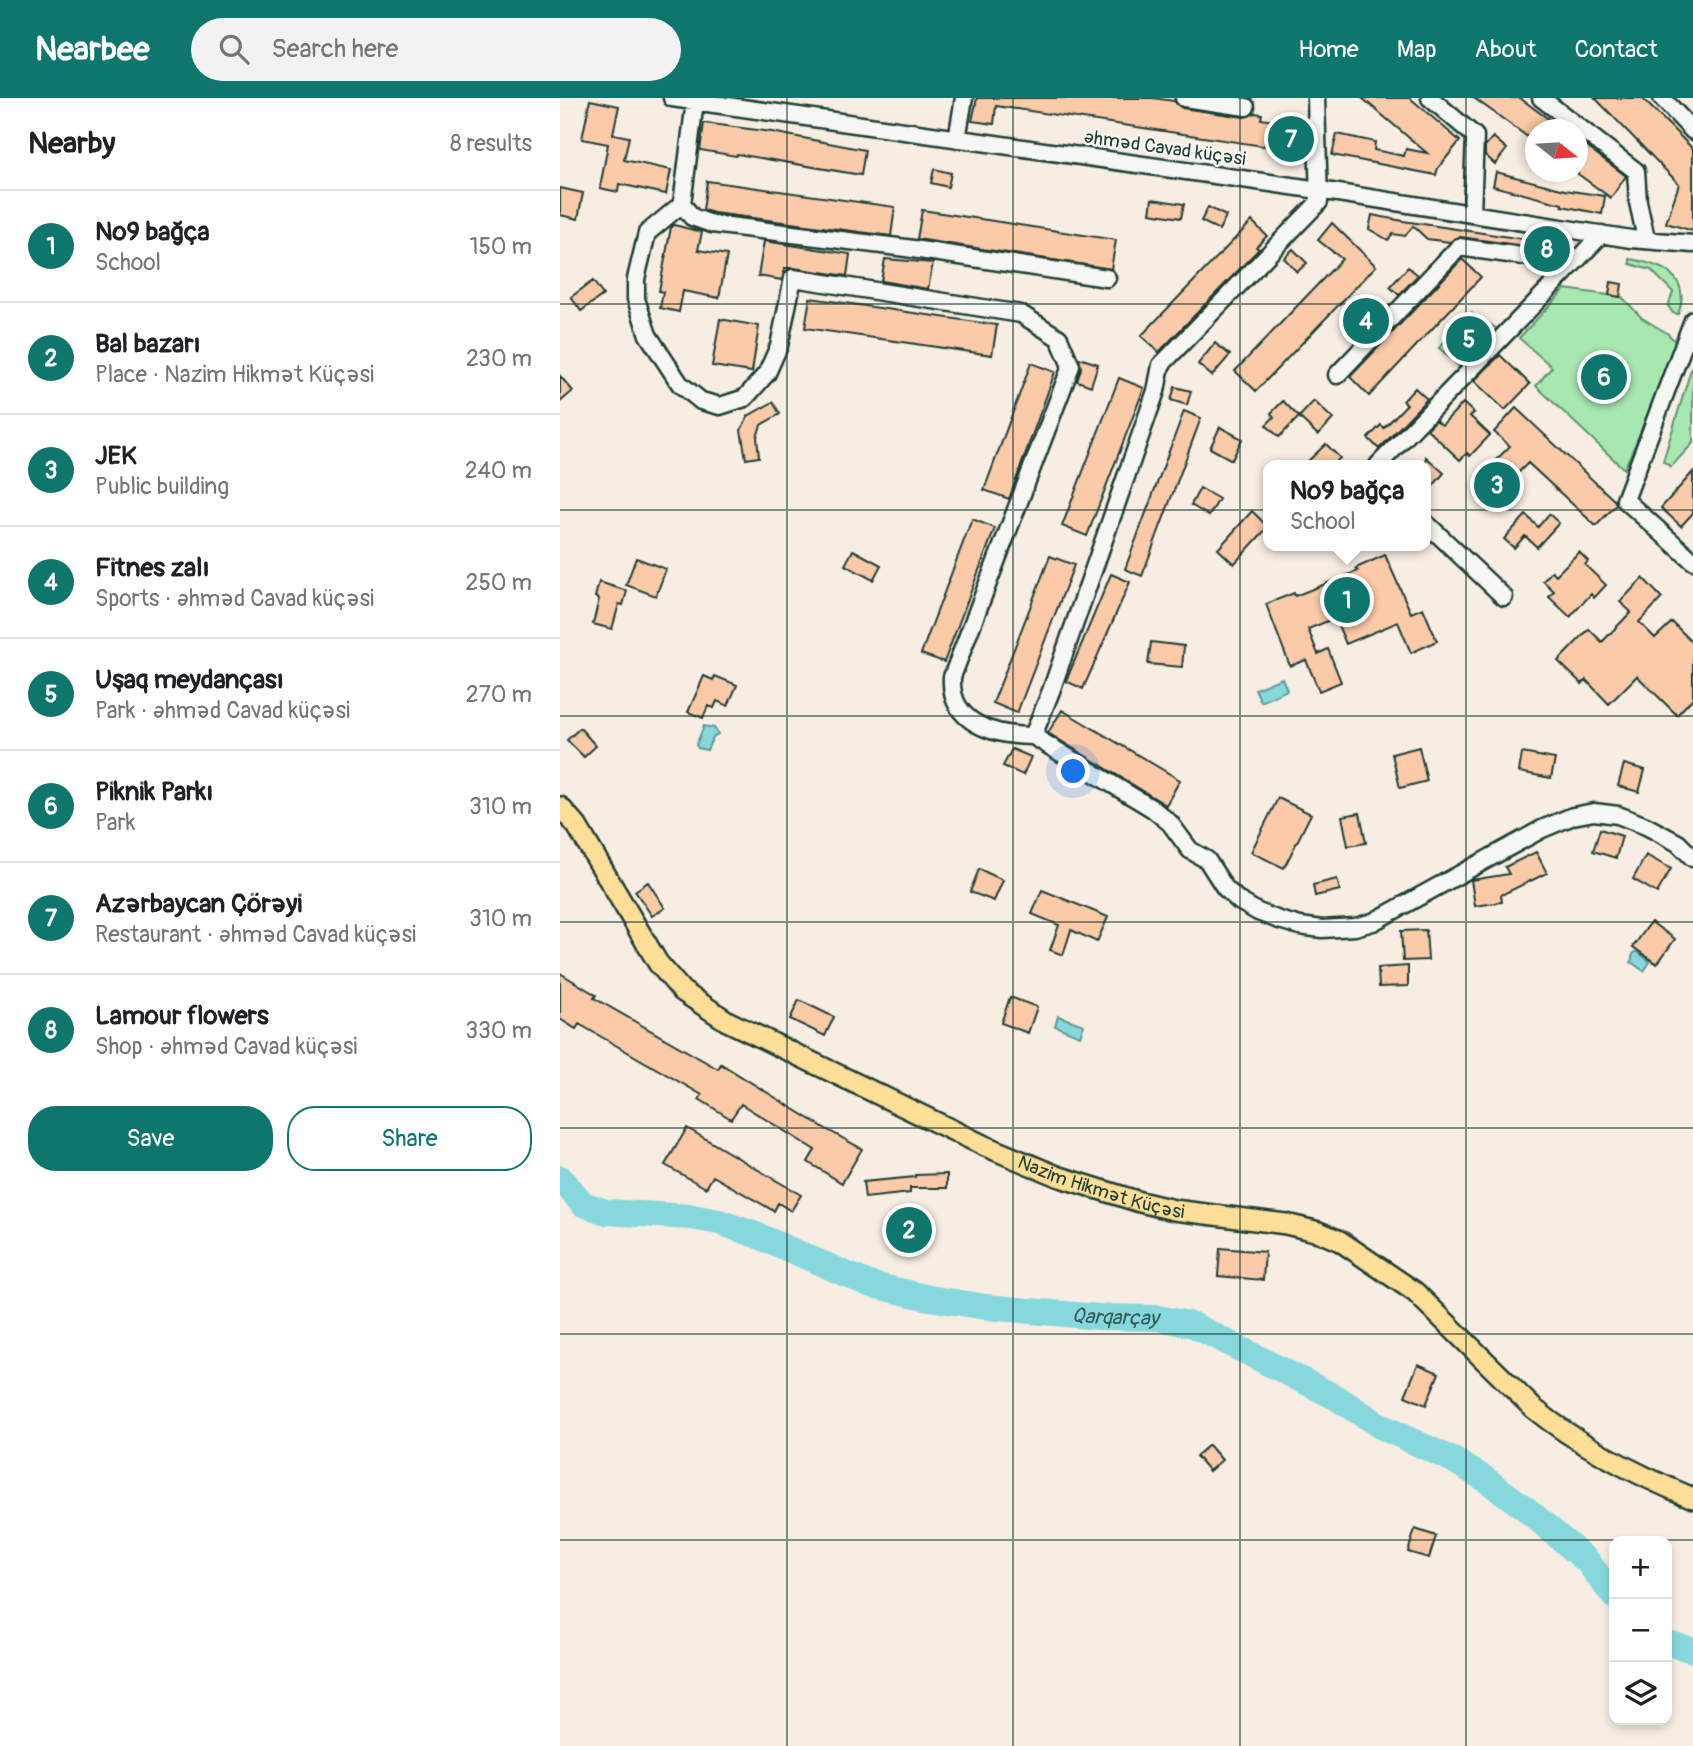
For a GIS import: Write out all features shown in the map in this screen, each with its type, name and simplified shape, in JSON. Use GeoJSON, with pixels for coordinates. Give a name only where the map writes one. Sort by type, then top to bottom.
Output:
{"type":"FeatureCollection","features":[{"type":"Feature","properties":{"kind":"main road","name":"Nazim Hikmət Küçəsi"},"geometry":{"type":"LineString","coordinates":[[560,807],[578,826],[657,963],[682,991],[727,1021],[985,1146],[1057,1175],[1174,1210],[1286,1224],[1319,1232],[1340,1241],[1415,1292],[1548,1421],[1587,1446],[1693,1498]]}},
{"type":"Feature","properties":{"kind":"street","name":"Əhməd Cavad küçəsi"},"geometry":{"type":"LineString","coordinates":[[673,98],[785,106],[957,139],[1319,190],[1671,244],[1693,244]]}},
{"type":"Feature","properties":{"kind":"street"},"geometry":{"type":"LineString","coordinates":[[957,139],[964,98]]}},
{"type":"Feature","properties":{"kind":"street"},"geometry":{"type":"LineString","coordinates":[[1184,98],[1246,107]]}},
{"type":"Feature","properties":{"kind":"street"},"geometry":{"type":"LineString","coordinates":[[1033,736],[1147,417],[1161,365],[1319,202],[1315,98]]}},
{"type":"Feature","properties":{"kind":"street"},"geometry":{"type":"LineString","coordinates":[[1430,98],[1475,136],[1472,213]]}},
{"type":"Feature","properties":{"kind":"street"},"geometry":{"type":"LineString","coordinates":[[1541,98],[1636,171],[1638,202],[1645,234]]}},
{"type":"Feature","properties":{"kind":"street"},"geometry":{"type":"LineString","coordinates":[[1662,98],[1693,131]]}},
{"type":"Feature","properties":{"kind":"street"},"geometry":{"type":"LineString","coordinates":[[695,101],[682,204],[647,233],[636,278],[636,299],[654,345],[680,384],[701,401],[720,406],[745,398],[767,373],[779,346],[793,278],[1021,314],[1059,338],[1071,366],[952,677],[954,703],[968,718],[1002,734],[1033,736],[1162,816],[1189,850],[1207,860],[1225,888],[1239,901],[1258,912],[1300,926],[1339,928],[1373,922],[1530,835],[1573,816],[1594,813],[1618,816],[1646,825],[1678,843],[1693,858]]}},
{"type":"Feature","properties":{"kind":"street"},"geometry":{"type":"LineString","coordinates":[[682,204],[692,217],[712,224],[905,248],[1107,278]]}},
{"type":"Feature","properties":{"kind":"street"},"geometry":{"type":"LineString","coordinates":[[1383,460],[1602,234]]}},
{"type":"Feature","properties":{"kind":"street"},"geometry":{"type":"LineString","coordinates":[[1337,375],[1459,247],[1571,263]]}},
{"type":"Feature","properties":{"kind":"street"},"geometry":{"type":"LineString","coordinates":[[1693,320],[1625,500],[1693,561]]}},
{"type":"Feature","properties":{"kind":"street"},"geometry":{"type":"LineString","coordinates":[[1431,528],[1504,597]]}},
{"type":"Feature","properties":{"kind":"green space"},"geometry":{"type":"Polygon","coordinates":[[[1630,259],[1661,268],[1677,280],[1681,289],[1678,314],[1673,313],[1668,306],[1673,292],[1651,270],[1630,264],[1630,259]]]}},
{"type":"Feature","properties":{"kind":"green space"},"geometry":{"type":"Polygon","coordinates":[[[1565,289],[1622,297],[1642,318],[1667,333],[1676,342],[1651,410],[1624,469],[1536,386],[1552,367],[1519,338],[1565,289]]]}},
{"type":"Feature","properties":{"kind":"green space"},"geometry":{"type":"Polygon","coordinates":[[[1471,313],[1499,330],[1462,369],[1439,348],[1471,313]]]}},
{"type":"Feature","properties":{"kind":"green space"},"geometry":{"type":"Polygon","coordinates":[[[1693,363],[1693,443],[1671,467],[1663,461],[1693,363]]]}},
{"type":"Feature","properties":{"kind":"water"},"geometry":{"type":"Polygon","coordinates":[[[1282,678],[1287,690],[1261,702],[1255,689],[1282,678]]]}},
{"type":"Feature","properties":{"kind":"water"},"geometry":{"type":"Polygon","coordinates":[[[704,726],[714,728],[718,734],[713,737],[707,750],[696,745],[704,726]]]}},
{"type":"Feature","properties":{"kind":"water"},"geometry":{"type":"Polygon","coordinates":[[[1637,951],[1650,962],[1644,971],[1631,962],[1637,951]]]}},
{"type":"Feature","properties":{"kind":"water"},"geometry":{"type":"Polygon","coordinates":[[[1058,1016],[1084,1025],[1080,1036],[1055,1026],[1058,1016]]]}},
{"type":"Feature","properties":{"kind":"building"},"geometry":{"type":"Polygon","coordinates":[[[977,98],[1153,98],[1174,101],[1182,108],[1244,117],[1255,113],[1262,114],[1261,119],[1305,126],[1300,156],[1277,152],[1277,148],[996,106],[994,124],[972,121],[977,98]]]}},
{"type":"Feature","properties":{"kind":"building"},"geometry":{"type":"Polygon","coordinates":[[[1362,98],[1410,98],[1460,141],[1438,168],[1436,175],[1332,155],[1337,134],[1375,142],[1374,150],[1404,156],[1406,149],[1427,153],[1362,98]]]}},
{"type":"Feature","properties":{"kind":"building"},"geometry":{"type":"Polygon","coordinates":[[[1474,98],[1520,98],[1548,119],[1525,119],[1525,135],[1474,98]]]}},
{"type":"Feature","properties":{"kind":"building"},"geometry":{"type":"Polygon","coordinates":[[[1595,98],[1642,98],[1693,149],[1693,231],[1666,223],[1679,184],[1595,98]]]}},
{"type":"Feature","properties":{"kind":"building"},"geometry":{"type":"Polygon","coordinates":[[[590,100],[619,106],[613,134],[629,137],[624,160],[671,170],[666,194],[619,184],[618,192],[600,188],[608,144],[582,139],[590,100]]]}},
{"type":"Feature","properties":{"kind":"building"},"geometry":{"type":"Polygon","coordinates":[[[704,123],[772,132],[865,150],[861,175],[700,150],[704,123]]]}},
{"type":"Feature","properties":{"kind":"building"},"geometry":{"type":"Polygon","coordinates":[[[1493,137],[1507,149],[1495,164],[1485,155],[1485,146],[1493,137]]]}},
{"type":"Feature","properties":{"kind":"building"},"geometry":{"type":"Polygon","coordinates":[[[1588,148],[1626,176],[1611,198],[1588,181],[1588,148]]]}},
{"type":"Feature","properties":{"kind":"building"},"geometry":{"type":"Polygon","coordinates":[[[934,169],[951,173],[948,187],[931,183],[934,169]]]}},
{"type":"Feature","properties":{"kind":"building"},"geometry":{"type":"Polygon","coordinates":[[[1496,172],[1525,180],[1525,182],[1605,196],[1602,214],[1562,206],[1493,186],[1496,172]]]}},
{"type":"Feature","properties":{"kind":"building"},"geometry":{"type":"Polygon","coordinates":[[[707,181],[895,207],[891,236],[703,210],[707,181]]]}},
{"type":"Feature","properties":{"kind":"building"},"geometry":{"type":"Polygon","coordinates":[[[560,188],[583,193],[578,219],[560,215],[560,188]]]}},
{"type":"Feature","properties":{"kind":"building"},"geometry":{"type":"Polygon","coordinates":[[[1152,199],[1184,204],[1181,218],[1150,213],[1152,199]]]}},
{"type":"Feature","properties":{"kind":"building"},"geometry":{"type":"Polygon","coordinates":[[[1208,207],[1226,216],[1219,230],[1201,221],[1208,207]]]}},
{"type":"Feature","properties":{"kind":"building"},"geometry":{"type":"Polygon","coordinates":[[[922,210],[1116,240],[1111,269],[917,239],[922,210]]]}},
{"type":"Feature","properties":{"kind":"building"},"geometry":{"type":"Polygon","coordinates":[[[1372,215],[1563,245],[1562,251],[1460,237],[1450,242],[1427,239],[1413,226],[1405,236],[1393,234],[1388,240],[1369,229],[1372,215]]]}},
{"type":"Feature","properties":{"kind":"building"},"geometry":{"type":"Polygon","coordinates":[[[1252,221],[1267,236],[1256,247],[1259,249],[1159,352],[1141,336],[1252,221]]]}},
{"type":"Feature","properties":{"kind":"building"},"geometry":{"type":"Polygon","coordinates":[[[1332,223],[1376,266],[1256,391],[1235,371],[1342,259],[1318,240],[1332,223]]]}},
{"type":"Feature","properties":{"kind":"building"},"geometry":{"type":"Polygon","coordinates":[[[674,225],[702,232],[698,250],[727,255],[719,298],[683,291],[679,312],[660,308],[663,292],[659,291],[671,227],[674,225]]]}},
{"type":"Feature","properties":{"kind":"building"},"geometry":{"type":"Polygon","coordinates":[[[764,241],[850,254],[847,276],[785,268],[782,280],[758,276],[764,241]]]}},
{"type":"Feature","properties":{"kind":"building"},"geometry":{"type":"Polygon","coordinates":[[[1293,249],[1307,263],[1297,272],[1284,258],[1293,249]]]}},
{"type":"Feature","properties":{"kind":"building"},"geometry":{"type":"Polygon","coordinates":[[[885,259],[933,263],[928,289],[881,281],[885,259]]]}},
{"type":"Feature","properties":{"kind":"building"},"geometry":{"type":"Polygon","coordinates":[[[1462,259],[1481,277],[1369,396],[1350,377],[1462,259]]]}},
{"type":"Feature","properties":{"kind":"building"},"geometry":{"type":"Polygon","coordinates":[[[1408,267],[1418,275],[1399,295],[1390,287],[1408,267]]]}},
{"type":"Feature","properties":{"kind":"building"},"geometry":{"type":"Polygon","coordinates":[[[593,281],[603,295],[581,311],[571,297],[593,281]]]}},
{"type":"Feature","properties":{"kind":"building"},"geometry":{"type":"Polygon","coordinates":[[[1611,282],[1622,284],[1620,297],[1609,295],[1611,282]]]}},
{"type":"Feature","properties":{"kind":"building"},"geometry":{"type":"Polygon","coordinates":[[[810,298],[997,325],[992,355],[805,328],[810,298]]]}},
{"type":"Feature","properties":{"kind":"building"},"geometry":{"type":"Polygon","coordinates":[[[1373,301],[1384,310],[1357,339],[1347,330],[1373,301]]]}},
{"type":"Feature","properties":{"kind":"building"},"geometry":{"type":"Polygon","coordinates":[[[720,319],[759,326],[752,372],[712,366],[720,319]]]}},
{"type":"Feature","properties":{"kind":"building"},"geometry":{"type":"Polygon","coordinates":[[[1215,343],[1230,355],[1212,376],[1198,364],[1215,343]]]}},
{"type":"Feature","properties":{"kind":"building"},"geometry":{"type":"Polygon","coordinates":[[[1500,355],[1530,384],[1505,410],[1474,381],[1500,355]]]}},
{"type":"Feature","properties":{"kind":"building"},"geometry":{"type":"Polygon","coordinates":[[[1079,358],[1098,364],[1091,386],[1077,381],[1081,369],[1079,358]]]}},
{"type":"Feature","properties":{"kind":"building"},"geometry":{"type":"Polygon","coordinates":[[[1031,363],[1055,372],[1009,499],[984,490],[1031,363]]]}},
{"type":"Feature","properties":{"kind":"building"},"geometry":{"type":"Polygon","coordinates":[[[560,376],[573,391],[560,402],[560,376]]]}},
{"type":"Feature","properties":{"kind":"building"},"geometry":{"type":"Polygon","coordinates":[[[1119,378],[1144,388],[1087,536],[1062,526],[1119,378]]]}},
{"type":"Feature","properties":{"kind":"building"},"geometry":{"type":"Polygon","coordinates":[[[1175,387],[1191,391],[1187,405],[1171,400],[1175,387]]]}},
{"type":"Feature","properties":{"kind":"building"},"geometry":{"type":"Polygon","coordinates":[[[1415,388],[1427,399],[1379,449],[1368,438],[1381,425],[1384,428],[1407,404],[1403,401],[1415,388]]]}},
{"type":"Feature","properties":{"kind":"building"},"geometry":{"type":"Polygon","coordinates":[[[1283,401],[1299,417],[1279,437],[1266,425],[1274,417],[1271,413],[1283,401]]]}},
{"type":"Feature","properties":{"kind":"building"},"geometry":{"type":"Polygon","coordinates":[[[1314,401],[1333,419],[1318,435],[1299,417],[1314,401]]]}},
{"type":"Feature","properties":{"kind":"building"},"geometry":{"type":"Polygon","coordinates":[[[773,402],[780,414],[761,425],[757,437],[759,457],[746,459],[741,430],[748,416],[773,402]]]}},
{"type":"Feature","properties":{"kind":"building"},"geometry":{"type":"Polygon","coordinates":[[[1463,403],[1474,413],[1470,416],[1490,435],[1470,456],[1467,453],[1460,460],[1427,429],[1436,420],[1442,425],[1463,403]]]}},
{"type":"Feature","properties":{"kind":"building"},"geometry":{"type":"Polygon","coordinates":[[[1516,408],[1615,501],[1616,505],[1596,526],[1528,463],[1497,494],[1481,475],[1510,446],[1494,432],[1516,408]]]}},
{"type":"Feature","properties":{"kind":"building"},"geometry":{"type":"Polygon","coordinates":[[[1184,411],[1201,418],[1142,576],[1125,569],[1184,411]]]}},
{"type":"Feature","properties":{"kind":"building"},"geometry":{"type":"Polygon","coordinates":[[[1220,427],[1242,439],[1232,460],[1210,448],[1220,427]]]}},
{"type":"Feature","properties":{"kind":"building"},"geometry":{"type":"Polygon","coordinates":[[[1326,444],[1340,458],[1338,460],[1309,460],[1326,444]]]}},
{"type":"Feature","properties":{"kind":"building"},"geometry":{"type":"Polygon","coordinates":[[[1431,461],[1444,473],[1431,488],[1431,461]]]}},
{"type":"Feature","properties":{"kind":"building"},"geometry":{"type":"Polygon","coordinates":[[[1693,472],[1693,513],[1681,526],[1661,508],[1693,472]]]}},
{"type":"Feature","properties":{"kind":"building"},"geometry":{"type":"Polygon","coordinates":[[[1200,488],[1219,499],[1209,516],[1191,505],[1200,488]]]}},
{"type":"Feature","properties":{"kind":"building"},"geometry":{"type":"Polygon","coordinates":[[[1252,511],[1263,522],[1263,532],[1234,564],[1218,549],[1252,511]]]}},
{"type":"Feature","properties":{"kind":"building"},"geometry":{"type":"Polygon","coordinates":[[[1549,514],[1559,523],[1537,547],[1525,536],[1514,548],[1504,539],[1526,515],[1538,527],[1549,514]]]}},
{"type":"Feature","properties":{"kind":"building"},"geometry":{"type":"Polygon","coordinates":[[[972,519],[995,528],[944,662],[921,654],[972,519]]]}},
{"type":"Feature","properties":{"kind":"building"},"geometry":{"type":"Polygon","coordinates":[[[853,550],[881,565],[873,580],[845,565],[853,550]]]}},
{"type":"Feature","properties":{"kind":"building"},"geometry":{"type":"Polygon","coordinates":[[[1579,552],[1588,561],[1585,565],[1606,585],[1594,598],[1591,594],[1570,617],[1549,597],[1554,591],[1543,581],[1552,571],[1556,575],[1579,552]]]}},
{"type":"Feature","properties":{"kind":"building"},"geometry":{"type":"Polygon","coordinates":[[[1385,555],[1411,613],[1423,608],[1437,641],[1411,653],[1398,622],[1346,644],[1335,618],[1308,629],[1318,654],[1328,649],[1341,682],[1319,691],[1306,660],[1290,666],[1266,604],[1294,593],[1295,596],[1358,571],[1356,568],[1385,555]]]}},
{"type":"Feature","properties":{"kind":"building"},"geometry":{"type":"Polygon","coordinates":[[[1050,556],[1074,565],[1017,713],[993,703],[1050,556]]]}},
{"type":"Feature","properties":{"kind":"building"},"geometry":{"type":"Polygon","coordinates":[[[636,558],[666,569],[656,596],[626,585],[636,558]]]}},
{"type":"Feature","properties":{"kind":"building"},"geometry":{"type":"Polygon","coordinates":[[[1111,574],[1130,582],[1083,689],[1066,681],[1111,574]]]}},
{"type":"Feature","properties":{"kind":"building"},"geometry":{"type":"Polygon","coordinates":[[[1643,578],[1662,598],[1639,622],[1655,638],[1672,622],[1693,643],[1693,698],[1677,715],[1637,676],[1609,704],[1586,680],[1582,684],[1558,661],[1589,629],[1602,642],[1631,612],[1620,602],[1643,578]]]}},
{"type":"Feature","properties":{"kind":"building"},"geometry":{"type":"Polygon","coordinates":[[[599,582],[627,591],[623,605],[619,604],[612,629],[593,624],[599,599],[595,597],[599,582]]]}},
{"type":"Feature","properties":{"kind":"building"},"geometry":{"type":"Polygon","coordinates":[[[1151,642],[1184,646],[1182,667],[1148,664],[1151,642]]]}},
{"type":"Feature","properties":{"kind":"building"},"geometry":{"type":"Polygon","coordinates":[[[704,676],[713,680],[715,676],[737,685],[728,706],[717,701],[714,708],[708,706],[703,718],[688,712],[704,676]]]}},
{"type":"Feature","properties":{"kind":"building"},"geometry":{"type":"Polygon","coordinates":[[[1062,710],[1180,780],[1166,805],[1048,733],[1062,710]]]}},
{"type":"Feature","properties":{"kind":"building"},"geometry":{"type":"Polygon","coordinates":[[[580,728],[596,746],[584,757],[567,740],[580,728]]]}},
{"type":"Feature","properties":{"kind":"building"},"geometry":{"type":"Polygon","coordinates":[[[1419,747],[1427,781],[1400,788],[1392,754],[1419,747]]]}},
{"type":"Feature","properties":{"kind":"building"},"geometry":{"type":"Polygon","coordinates":[[[1012,749],[1031,757],[1023,775],[1003,766],[1012,749]]]}},
{"type":"Feature","properties":{"kind":"building"},"geometry":{"type":"Polygon","coordinates":[[[1522,753],[1555,759],[1551,778],[1519,772],[1522,753]]]}},
{"type":"Feature","properties":{"kind":"building"},"geometry":{"type":"Polygon","coordinates":[[[1624,764],[1645,770],[1639,792],[1618,786],[1624,764]]]}},
{"type":"Feature","properties":{"kind":"building"},"geometry":{"type":"Polygon","coordinates":[[[1278,798],[1311,814],[1284,868],[1251,852],[1278,798]]]}},
{"type":"Feature","properties":{"kind":"building"},"geometry":{"type":"Polygon","coordinates":[[[1360,813],[1366,843],[1348,846],[1342,816],[1360,813]]]}},
{"type":"Feature","properties":{"kind":"building"},"geometry":{"type":"Polygon","coordinates":[[[1600,829],[1622,836],[1616,858],[1593,851],[1600,829]]]}},
{"type":"Feature","properties":{"kind":"building"},"geometry":{"type":"Polygon","coordinates":[[[1536,852],[1547,873],[1501,895],[1502,902],[1475,906],[1471,880],[1509,874],[1505,867],[1536,852]]]}},
{"type":"Feature","properties":{"kind":"building"},"geometry":{"type":"Polygon","coordinates":[[[1646,855],[1671,869],[1657,893],[1633,879],[1646,855]]]}},
{"type":"Feature","properties":{"kind":"building"},"geometry":{"type":"Polygon","coordinates":[[[979,869],[1003,880],[994,901],[970,892],[979,869]]]}},
{"type":"Feature","properties":{"kind":"building"},"geometry":{"type":"Polygon","coordinates":[[[1337,879],[1340,890],[1315,896],[1313,885],[1337,879]]]}},
{"type":"Feature","properties":{"kind":"building"},"geometry":{"type":"Polygon","coordinates":[[[648,882],[665,908],[652,916],[635,891],[648,882]]]}},
{"type":"Feature","properties":{"kind":"building"},"geometry":{"type":"Polygon","coordinates":[[[1042,890],[1108,917],[1097,942],[1071,930],[1063,955],[1050,950],[1059,925],[1032,914],[1042,890]]]}},
{"type":"Feature","properties":{"kind":"building"},"geometry":{"type":"Polygon","coordinates":[[[1651,922],[1675,939],[1657,964],[1633,947],[1651,922]]]}},
{"type":"Feature","properties":{"kind":"building"},"geometry":{"type":"Polygon","coordinates":[[[1426,930],[1428,960],[1403,961],[1401,931],[1426,930]]]}},
{"type":"Feature","properties":{"kind":"building"},"geometry":{"type":"Polygon","coordinates":[[[1408,966],[1408,986],[1379,987],[1378,968],[1408,966]]]}},
{"type":"Feature","properties":{"kind":"building"},"geometry":{"type":"Polygon","coordinates":[[[560,973],[596,995],[594,998],[718,1069],[721,1064],[862,1149],[842,1183],[808,1162],[815,1150],[741,1104],[731,1119],[699,1099],[702,1095],[579,1024],[576,1029],[560,1019],[560,973]]]}},
{"type":"Feature","properties":{"kind":"building"},"geometry":{"type":"Polygon","coordinates":[[[1010,997],[1037,1007],[1028,1033],[1001,1023],[1010,997]]]}},
{"type":"Feature","properties":{"kind":"building"},"geometry":{"type":"Polygon","coordinates":[[[799,1000],[834,1017],[825,1036],[790,1019],[799,1000]]]}},
{"type":"Feature","properties":{"kind":"building"},"geometry":{"type":"Polygon","coordinates":[[[687,1128],[801,1195],[791,1211],[778,1203],[774,1211],[713,1176],[706,1188],[665,1165],[687,1128]]]}},
{"type":"Feature","properties":{"kind":"building"},"geometry":{"type":"Polygon","coordinates":[[[947,1174],[947,1188],[910,1188],[910,1193],[865,1198],[863,1182],[947,1174]]]}},
{"type":"Feature","properties":{"kind":"building"},"geometry":{"type":"Polygon","coordinates":[[[927,1215],[927,1240],[913,1240],[913,1236],[892,1237],[891,1216],[927,1215]]]}},
{"type":"Feature","properties":{"kind":"building"},"geometry":{"type":"Polygon","coordinates":[[[1220,1248],[1265,1252],[1263,1280],[1218,1276],[1220,1248]]]}},
{"type":"Feature","properties":{"kind":"building"},"geometry":{"type":"Polygon","coordinates":[[[1418,1364],[1439,1373],[1426,1405],[1405,1396],[1418,1364]]]}},
{"type":"Feature","properties":{"kind":"building"},"geometry":{"type":"Polygon","coordinates":[[[1209,1445],[1222,1460],[1209,1471],[1196,1456],[1209,1445]]]}},
{"type":"Feature","properties":{"kind":"building"},"geometry":{"type":"Polygon","coordinates":[[[1415,1529],[1436,1536],[1429,1558],[1408,1552],[1415,1529]]]}},
{"type":"Feature","properties":{"kind":"waterway","name":"Qarqarçay"},"geometry":{"type":"LineString","coordinates":[[560,1178],[583,1204],[606,1212],[692,1217],[719,1222],[756,1235],[869,1284],[929,1298],[986,1307],[1099,1317],[1158,1318],[1193,1325],[1337,1398],[1382,1427],[1453,1460],[1485,1479],[1525,1508],[1587,1561],[1609,1590]]}},
{"type":"Feature","properties":{"kind":"waterway","name":"Qarqarçay"},"geometry":{"type":"LineString","coordinates":[[1672,1644],[1693,1650]]}},
{"type":"Feature","properties":{"kind":"place","name":"Azərbaycan Çörəyi"},"geometry":{"type":"Point","coordinates":[1291,139]}},
{"type":"Feature","properties":{"kind":"place","name":"Lamour flowers"},"geometry":{"type":"Point","coordinates":[1547,249]}},
{"type":"Feature","properties":{"kind":"place","name":"Fitnes zalı"},"geometry":{"type":"Point","coordinates":[1366,321]}},
{"type":"Feature","properties":{"kind":"place","name":"Uşaq meydançası"},"geometry":{"type":"Point","coordinates":[1469,339]}},
{"type":"Feature","properties":{"kind":"place","name":"Piknik Parkı"},"geometry":{"type":"Point","coordinates":[1604,377]}},
{"type":"Feature","properties":{"kind":"place","name":"JEK"},"geometry":{"type":"Point","coordinates":[1497,485]}},
{"type":"Feature","properties":{"kind":"place","name":"№9 bağça"},"geometry":{"type":"Point","coordinates":[1347,600]}},
{"type":"Feature","properties":{"kind":"place","name":"Bal bazarı"},"geometry":{"type":"Point","coordinates":[909,1230]}}]}
